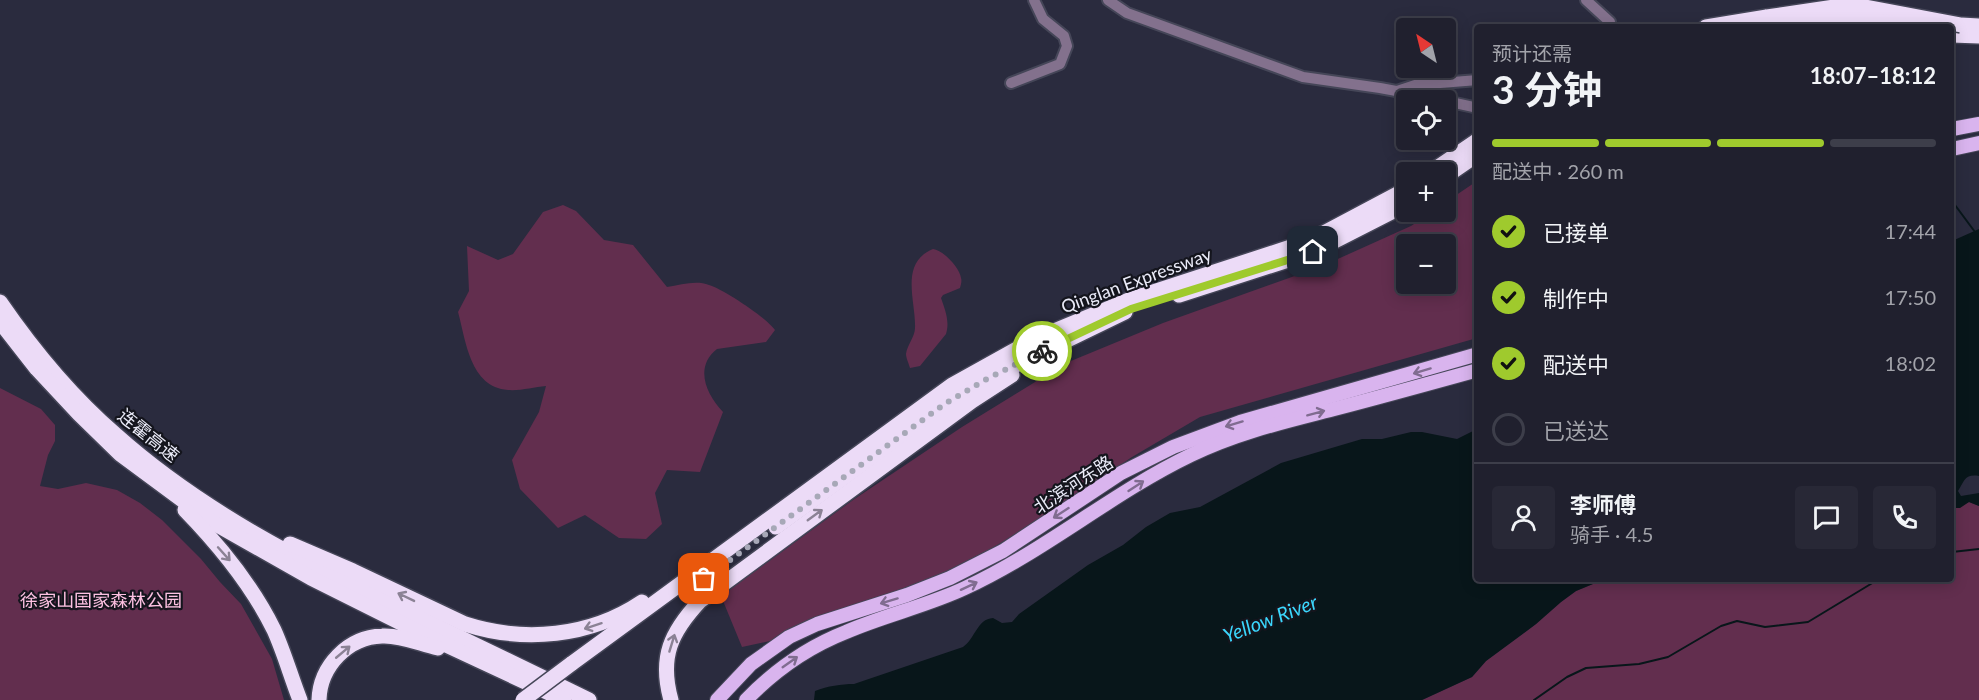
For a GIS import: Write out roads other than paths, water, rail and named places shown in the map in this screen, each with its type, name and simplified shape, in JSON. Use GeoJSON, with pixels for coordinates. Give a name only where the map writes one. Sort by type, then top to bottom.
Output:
{"type":"FeatureCollection","features":[{"type":"Feature","properties":{"kind":"highway"},"geometry":{"type":"LineString","coordinates":[[1772,22],[1834,7],[1865,7],[1928,24]]}},
{"type":"Feature","properties":{"kind":"highway"},"geometry":{"type":"LineString","coordinates":[[1743,24],[1858,17],[1895,24]]}},
{"type":"Feature","properties":{"kind":"highway"},"geometry":{"type":"LineString","coordinates":[[1957,32],[1979,26]]}},
{"type":"Feature","properties":{"kind":"highway"},"geometry":{"type":"LineString","coordinates":[[1957,32],[1979,36]]}},
{"type":"Feature","properties":{"kind":"highway"},"geometry":{"type":"LineString","coordinates":[[1446,162],[1474,143]]}},
{"type":"Feature","properties":{"kind":"highway"},"geometry":{"type":"LineString","coordinates":[[1456,169],[1474,157]]}},
{"type":"Feature","properties":{"kind":"highway","name":"Qinglan Expressway"},"geometry":{"type":"LineString","coordinates":[[802,495],[952,385],[1035,339],[1128,300],[1309,241],[1396,195]]}},
{"type":"Feature","properties":{"kind":"highway","name":"Qinglan Expressway"},"geometry":{"type":"LineString","coordinates":[[1070,338],[1131,309],[1313,252],[1396,210]]}},
{"type":"Feature","properties":{"kind":"highway"},"geometry":{"type":"LineString","coordinates":[[0,302],[45,361],[79,399],[144,459],[206,504],[315,568],[589,700]]}},
{"type":"Feature","properties":{"kind":"highway","name":"连霍高速"},"geometry":{"type":"LineString","coordinates":[[0,322],[36,369],[79,414],[120,454],[156,480]]}},
{"type":"Feature","properties":{"kind":"highway"},"geometry":{"type":"LineString","coordinates":[[523,700],[574,668],[946,403],[985,380],[1070,338]]}},
{"type":"Feature","properties":{"kind":"highway"},"geometry":{"type":"LineString","coordinates":[[671,700],[666,666],[672,639],[682,620],[700,601],[972,401],[1070,338]]}},
{"type":"Feature","properties":{"kind":"highway"},"geometry":{"type":"LineString","coordinates":[[156,480],[212,522],[312,578],[431,638],[564,700]]}},
{"type":"Feature","properties":{"kind":"highway"},"geometry":{"type":"LineString","coordinates":[[156,480],[231,562],[248,585],[274,631],[300,700]]}},
{"type":"Feature","properties":{"kind":"highway"},"geometry":{"type":"LineString","coordinates":[[239,524],[353,571],[465,624],[510,634],[548,635],[581,630],[609,621],[632,609],[802,495]]}},
{"type":"Feature","properties":{"kind":"highway"},"geometry":{"type":"LineString","coordinates":[[538,700],[574,668],[802,495]]}},
{"type":"Feature","properties":{"kind":"highway"},"geometry":{"type":"LineString","coordinates":[[319,700],[325,672],[337,656],[366,639],[382,636],[395,637],[439,649],[525,681]]}},
{"type":"Feature","properties":{"kind":"main road"},"geometry":{"type":"LineString","coordinates":[[1954,129],[1979,124]]}},
{"type":"Feature","properties":{"kind":"main road"},"geometry":{"type":"LineString","coordinates":[[1954,149],[1979,143]]}},
{"type":"Feature","properties":{"kind":"main road","name":"北滨河东路"},"geometry":{"type":"LineString","coordinates":[[717,700],[751,664],[789,637],[817,624],[907,595],[950,578],[1003,551],[1121,473],[1173,447],[1240,422],[1474,355]]}},
{"type":"Feature","properties":{"kind":"main road","name":"北滨河东路"},"geometry":{"type":"LineString","coordinates":[[746,700],[778,671],[818,645],[848,631],[944,597],[982,580],[1019,560],[1158,472],[1208,447],[1261,428],[1474,371]]}},
{"type":"Feature","properties":{"kind":"street"},"geometry":{"type":"LineString","coordinates":[[1011,83],[1060,64],[1067,46],[1064,36],[1043,19],[1034,0]]}},
{"type":"Feature","properties":{"kind":"street"},"geometry":{"type":"LineString","coordinates":[[1108,0],[1127,13],[1303,77],[1396,91]]}},
{"type":"Feature","properties":{"kind":"street"},"geometry":{"type":"LineString","coordinates":[[1586,0],[1610,22],[1608,24]]}},
{"type":"Feature","properties":{"kind":"street"},"geometry":{"type":"LineString","coordinates":[[1818,24],[1820,0]]}},
{"type":"Feature","properties":{"kind":"street"},"geometry":{"type":"LineString","coordinates":[[1399,90],[1414,85],[1474,80]]}},
{"type":"Feature","properties":{"kind":"street"},"geometry":{"type":"LineString","coordinates":[[1456,103],[1474,107]]}},
{"type":"Feature","properties":{"kind":"water"},"geometry":{"type":"Polygon","coordinates":[[[1979,229],[1979,476],[1968,477],[1958,491],[1961,496],[1979,493],[1979,506],[1969,502],[1960,508],[1954,508],[1954,240],[1979,229]]]}},
{"type":"Feature","properties":{"kind":"water","name":"Yellow River"},"geometry":{"type":"Polygon","coordinates":[[[1474,430],[1474,582],[1598,582],[1576,591],[1561,602],[1536,624],[1486,661],[1472,677],[1422,700],[814,700],[815,691],[820,689],[854,684],[963,647],[983,622],[993,618],[1002,623],[1012,622],[1019,614],[1088,565],[1123,545],[1146,527],[1170,513],[1200,507],[1281,463],[1362,439],[1382,439],[1411,432],[1457,439],[1474,430]]]}},
{"type":"Feature","properties":{"kind":"waterway"},"geometry":{"type":"LineString","coordinates":[[1954,204],[1975,232]]}},
{"type":"Feature","properties":{"kind":"waterway"},"geometry":{"type":"LineString","coordinates":[[1954,552],[1979,549]]}},
{"type":"Feature","properties":{"kind":"waterway"},"geometry":{"type":"LineString","coordinates":[[1534,700],[1567,677],[1586,668],[1639,664],[1668,657],[1721,626],[1737,621],[1765,627],[1808,622],[1874,582]]}},
{"type":"Feature","properties":{"kind":"park label","name":"徐家山国家森林公园"},"geometry":{"type":"Point","coordinates":[101,600]}}]}
